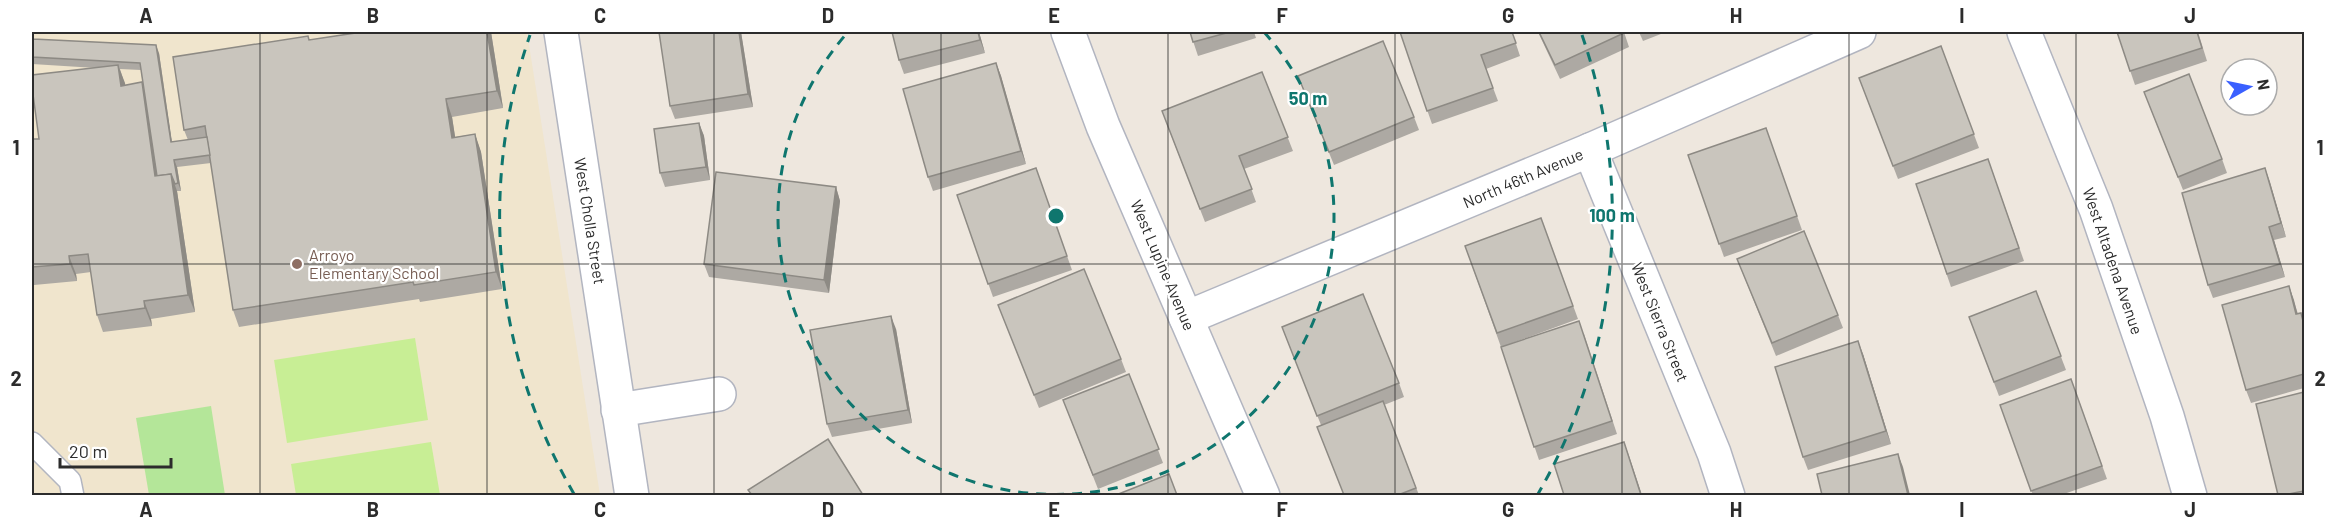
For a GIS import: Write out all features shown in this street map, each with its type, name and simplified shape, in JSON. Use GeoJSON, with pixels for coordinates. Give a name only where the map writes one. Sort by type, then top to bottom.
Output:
{"type":"FeatureCollection","features":[{"type":"Feature","properties":{"kind":"street","name":"West Cholla Street"},"geometry":{"type":"LineString","coordinates":[[561,32],[632,495]]}},
{"type":"Feature","properties":{"kind":"street","name":"West Lupine Avenue"},"geometry":{"type":"LineString","coordinates":[[1068,32],[1103,126],[1263,495]]}},
{"type":"Feature","properties":{"kind":"street","name":"North 46th Avenue"},"geometry":{"type":"LineString","coordinates":[[1186,318],[1590,150],[1858,32]]}},
{"type":"Feature","properties":{"kind":"street","name":"West Altadena Avenue"},"geometry":{"type":"LineString","coordinates":[[2024,32],[2096,209],[2167,416],[2190,495]]}},
{"type":"Feature","properties":{"kind":"street","name":"West Sierra Street"},"geometry":{"type":"LineString","coordinates":[[1590,150],[1714,453],[1728,495]]}},
{"type":"Feature","properties":{"kind":"street"},"geometry":{"type":"LineString","coordinates":[[618,410],[719,394]]}},
{"type":"Feature","properties":{"kind":"lane"},"geometry":{"type":"LineString","coordinates":[[32,443],[70,481],[73,495]]}},
{"type":"Feature","properties":{"kind":"shaded area","name":"Arroyo Elementary School"},"geometry":{"type":"Polygon","coordinates":[[[32,32],[527,32],[600,495],[32,495],[32,32]]]}},
{"type":"Feature","properties":{"kind":"green space"},"geometry":{"type":"Polygon","coordinates":[[[415,338],[428,420],[287,443],[274,360],[415,338]]]}},
{"type":"Feature","properties":{"kind":"green space"},"geometry":{"type":"Polygon","coordinates":[[[211,406],[225,495],[149,495],[136,418],[211,406]]]}},
{"type":"Feature","properties":{"kind":"green space"},"geometry":{"type":"Polygon","coordinates":[[[431,442],[440,495],[296,495],[291,464],[431,442]]]}},
{"type":"Feature","properties":{"kind":"building"},"geometry":{"type":"Polygon","coordinates":[[[355,32],[487,32],[497,91],[446,99],[452,138],[475,134],[496,272],[414,285],[413,282],[233,310],[205,126],[184,130],[173,57],[308,36],[309,40],[355,32]]]}},
{"type":"Feature","properties":{"kind":"building"},"geometry":{"type":"Polygon","coordinates":[[[659,32],[739,32],[748,94],[670,106],[659,32]]]}},
{"type":"Feature","properties":{"kind":"building"},"geometry":{"type":"Polygon","coordinates":[[[892,32],[978,32],[980,40],[899,60],[892,32]]]}},
{"type":"Feature","properties":{"kind":"building"},"geometry":{"type":"Polygon","coordinates":[[[1190,32],[1230,32],[1193,42],[1190,32]]]}},
{"type":"Feature","properties":{"kind":"building"},"geometry":{"type":"Polygon","coordinates":[[[1400,32],[1512,32],[1516,43],[1481,55],[1493,88],[1427,111],[1400,32]]]}},
{"type":"Feature","properties":{"kind":"building"},"geometry":{"type":"Polygon","coordinates":[[[1539,32],[1624,32],[1624,33],[1555,65],[1539,32]]]}},
{"type":"Feature","properties":{"kind":"building"},"geometry":{"type":"Polygon","coordinates":[[[2117,32],[2197,32],[2202,48],[2130,71],[2117,32]]]}},
{"type":"Feature","properties":{"kind":"building"},"geometry":{"type":"Polygon","coordinates":[[[32,38],[156,45],[171,142],[207,137],[210,155],[174,160],[178,183],[175,184],[171,174],[157,176],[140,63],[32,57],[32,38]]]}},
{"type":"Feature","properties":{"kind":"building"},"geometry":{"type":"Polygon","coordinates":[[[1383,41],[1414,117],[1329,152],[1298,76],[1383,41]]]}},
{"type":"Feature","properties":{"kind":"building"},"geometry":{"type":"Polygon","coordinates":[[[1941,46],[1974,134],[1893,166],[1859,78],[1941,46]]]}},
{"type":"Feature","properties":{"kind":"building"},"geometry":{"type":"Polygon","coordinates":[[[996,63],[1021,151],[928,177],[903,89],[996,63]]]}},
{"type":"Feature","properties":{"kind":"building"},"geometry":{"type":"Polygon","coordinates":[[[118,65],[121,86],[142,82],[155,176],[171,174],[188,295],[144,301],[145,308],[97,315],[88,254],[69,256],[70,264],[32,267],[32,139],[39,139],[32,75],[118,65]]]}},
{"type":"Feature","properties":{"kind":"building"},"geometry":{"type":"Polygon","coordinates":[[[1262,72],[1288,137],[1239,156],[1252,189],[1200,209],[1162,111],[1262,72]]]}},
{"type":"Feature","properties":{"kind":"building"},"geometry":{"type":"Polygon","coordinates":[[[2189,74],[2222,159],[2178,177],[2144,92],[2189,74]]]}},
{"type":"Feature","properties":{"kind":"building"},"geometry":{"type":"Polygon","coordinates":[[[699,123],[706,167],[660,173],[654,129],[699,123]]]}},
{"type":"Feature","properties":{"kind":"building"},"geometry":{"type":"Polygon","coordinates":[[[1766,128],[1797,216],[1719,244],[1688,155],[1766,128]]]}},
{"type":"Feature","properties":{"kind":"building"},"geometry":{"type":"Polygon","coordinates":[[[1988,159],[2019,248],[1947,274],[1916,184],[1988,159]]]}},
{"type":"Feature","properties":{"kind":"building"},"geometry":{"type":"Polygon","coordinates":[[[1036,168],[1067,256],[988,284],[957,195],[1036,168]]]}},
{"type":"Feature","properties":{"kind":"building"},"geometry":{"type":"Polygon","coordinates":[[[2265,168],[2281,223],[2269,227],[2280,264],[2208,285],[2182,193],[2265,168]]]}},
{"type":"Feature","properties":{"kind":"building"},"geometry":{"type":"Polygon","coordinates":[[[716,172],[836,187],[824,280],[704,264],[716,172]]]}},
{"type":"Feature","properties":{"kind":"building"},"geometry":{"type":"Polygon","coordinates":[[[1541,218],[1573,306],[1497,333],[1465,246],[1541,218]]]}},
{"type":"Feature","properties":{"kind":"building"},"geometry":{"type":"Polygon","coordinates":[[[1804,231],[1838,315],[1772,343],[1737,259],[1804,231]]]}},
{"type":"Feature","properties":{"kind":"building"},"geometry":{"type":"Polygon","coordinates":[[[1084,269],[1121,359],[1034,395],[998,305],[1084,269]]]}},
{"type":"Feature","properties":{"kind":"building"},"geometry":{"type":"Polygon","coordinates":[[[2289,286],[2296,314],[2301,313],[2304,325],[2304,374],[2246,390],[2222,305],[2289,286]]]}},
{"type":"Feature","properties":{"kind":"building"},"geometry":{"type":"Polygon","coordinates":[[[2036,291],[2061,356],[1994,382],[1969,317],[2036,291]]]}},
{"type":"Feature","properties":{"kind":"building"},"geometry":{"type":"Polygon","coordinates":[[[1363,294],[1399,383],[1317,416],[1282,327],[1363,294]]]}},
{"type":"Feature","properties":{"kind":"building"},"geometry":{"type":"Polygon","coordinates":[[[891,316],[908,410],[827,424],[810,330],[891,316]]]}},
{"type":"Feature","properties":{"kind":"building"},"geometry":{"type":"Polygon","coordinates":[[[1579,321],[1612,421],[1534,447],[1501,347],[1579,321]]]}},
{"type":"Feature","properties":{"kind":"building"},"geometry":{"type":"Polygon","coordinates":[[[1858,341],[1886,431],[1803,457],[1775,367],[1858,341]]]}},
{"type":"Feature","properties":{"kind":"building"},"geometry":{"type":"Polygon","coordinates":[[[1129,374],[1159,449],[1093,475],[1063,400],[1129,374]]]}},
{"type":"Feature","properties":{"kind":"building"},"geometry":{"type":"Polygon","coordinates":[[[2071,379],[2102,466],[2031,491],[2000,405],[2071,379]]]}},
{"type":"Feature","properties":{"kind":"building"},"geometry":{"type":"Polygon","coordinates":[[[2304,392],[2304,491],[2278,495],[2256,404],[2304,392]]]}},
{"type":"Feature","properties":{"kind":"building"},"geometry":{"type":"Polygon","coordinates":[[[1383,401],[1416,488],[1398,495],[1344,495],[1317,427],[1383,401]]]}},
{"type":"Feature","properties":{"kind":"building"},"geometry":{"type":"Polygon","coordinates":[[[828,439],[863,495],[752,495],[748,490],[828,439]]]}},
{"type":"Feature","properties":{"kind":"building"},"geometry":{"type":"Polygon","coordinates":[[[1624,442],[1641,495],[1564,495],[1554,464],[1624,442]]]}},
{"type":"Feature","properties":{"kind":"building"},"geometry":{"type":"Polygon","coordinates":[[[1898,454],[1908,495],[1822,495],[1817,474],[1898,454]]]}},
{"type":"Feature","properties":{"kind":"building"},"geometry":{"type":"Polygon","coordinates":[[[1169,474],[1177,495],[1116,495],[1169,474]]]}},
{"type":"Feature","properties":{"kind":"place","name":"Arroyo Elementary School"},"geometry":{"type":"Point","coordinates":[297,264]}}]}
